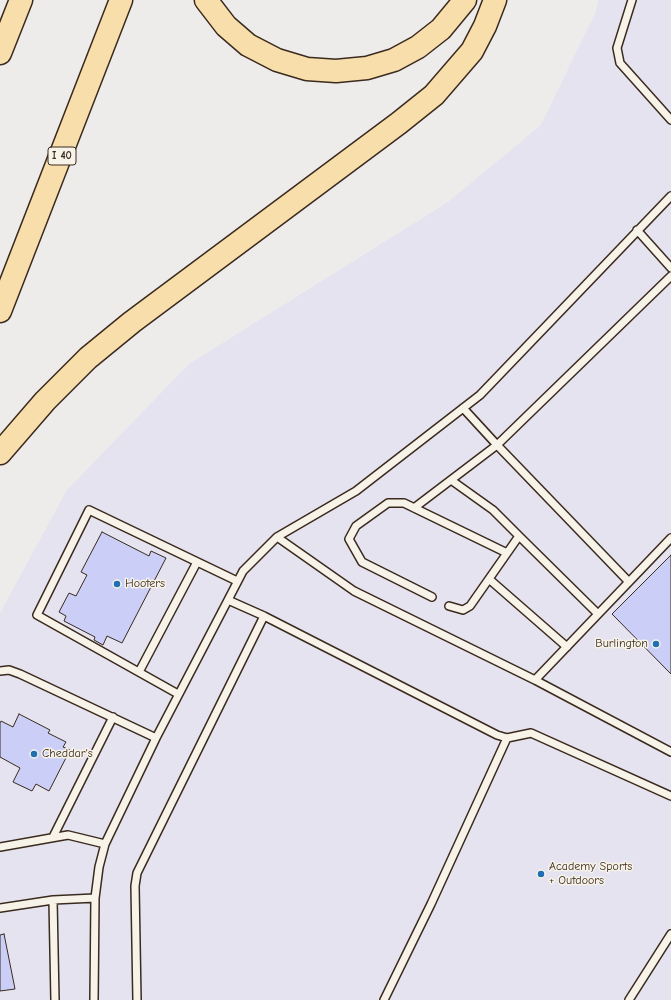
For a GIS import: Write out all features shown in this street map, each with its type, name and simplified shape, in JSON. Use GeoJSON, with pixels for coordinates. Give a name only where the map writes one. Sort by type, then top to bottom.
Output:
{"type":"FeatureCollection","features":[{"type":"Feature","properties":{"kind":"highway"},"geometry":{"type":"LineString","coordinates":[[0,53],[21,0]]}},
{"type":"Feature","properties":{"kind":"highway","name":"I 40"},"geometry":{"type":"LineString","coordinates":[[0,311],[121,0]]}},
{"type":"Feature","properties":{"kind":"highway"},"geometry":{"type":"LineString","coordinates":[[206,0],[226,26],[248,45],[277,60],[308,69],[336,71],[367,68],[394,60],[418,47],[441,29],[465,0]]}},
{"type":"Feature","properties":{"kind":"highway"},"geometry":{"type":"LineString","coordinates":[[0,453],[44,401],[88,358],[132,322],[388,132],[434,95],[472,51],[485,26],[495,0]]}},
{"type":"Feature","properties":{"kind":"lane"},"geometry":{"type":"LineString","coordinates":[[632,0],[618,48],[620,63],[626,72],[670,118]]}},
{"type":"Feature","properties":{"kind":"lane"},"geometry":{"type":"LineString","coordinates":[[94,1000],[95,898],[99,867],[105,844],[178,694],[242,571],[277,537],[356,491],[463,408],[485,389],[671,196]]}},
{"type":"Feature","properties":{"kind":"lane"},"geometry":{"type":"LineString","coordinates":[[637,230],[671,268]]}},
{"type":"Feature","properties":{"kind":"lane"},"geometry":{"type":"LineString","coordinates":[[414,508],[497,445],[671,276]]}},
{"type":"Feature","properties":{"kind":"lane"},"geometry":{"type":"LineString","coordinates":[[463,408],[629,582]]}},
{"type":"Feature","properties":{"kind":"lane"},"geometry":{"type":"LineString","coordinates":[[451,480],[493,510],[598,614]]}},
{"type":"Feature","properties":{"kind":"lane"},"geometry":{"type":"LineString","coordinates":[[432,597],[362,562],[349,539],[356,526],[388,503],[404,503],[507,553]]}},
{"type":"Feature","properties":{"kind":"lane"},"geometry":{"type":"LineString","coordinates":[[178,694],[37,615],[89,510],[237,581]]}},
{"type":"Feature","properties":{"kind":"lane"},"geometry":{"type":"LineString","coordinates":[[449,606],[464,610],[470,606],[519,536]]}},
{"type":"Feature","properties":{"kind":"lane"},"geometry":{"type":"LineString","coordinates":[[277,537],[354,591],[535,680],[671,752]]}},
{"type":"Feature","properties":{"kind":"lane"},"geometry":{"type":"LineString","coordinates":[[535,680],[671,538]]}},
{"type":"Feature","properties":{"kind":"lane"},"geometry":{"type":"LineString","coordinates":[[139,672],[197,562]]}},
{"type":"Feature","properties":{"kind":"lane"},"geometry":{"type":"LineString","coordinates":[[489,579],[567,647]]}},
{"type":"Feature","properties":{"kind":"lane"},"geometry":{"type":"LineString","coordinates":[[228,600],[264,616],[497,735],[507,738],[530,733],[671,796]]}},
{"type":"Feature","properties":{"kind":"lane"},"geometry":{"type":"LineString","coordinates":[[137,1000],[135,886],[137,873],[264,616]]}},
{"type":"Feature","properties":{"kind":"lane"},"geometry":{"type":"LineString","coordinates":[[0,671],[9,670],[20,674],[156,738]]}},
{"type":"Feature","properties":{"kind":"lane"},"geometry":{"type":"LineString","coordinates":[[53,837],[113,717]]}},
{"type":"Feature","properties":{"kind":"lane"},"geometry":{"type":"LineString","coordinates":[[384,1000],[431,904],[507,738]]}},
{"type":"Feature","properties":{"kind":"lane"},"geometry":{"type":"LineString","coordinates":[[0,847],[68,835],[105,844]]}},
{"type":"Feature","properties":{"kind":"lane"},"geometry":{"type":"LineString","coordinates":[[0,908],[53,900],[95,898]]}},
{"type":"Feature","properties":{"kind":"lane"},"geometry":{"type":"LineString","coordinates":[[53,900],[55,1000]]}},
{"type":"Feature","properties":{"kind":"lane"},"geometry":{"type":"LineString","coordinates":[[629,1000],[671,934]]}},
{"type":"Feature","properties":{"kind":"shaded area"},"geometry":{"type":"Polygon","coordinates":[[[598,0],[671,0],[671,1000],[0,1000],[0,613],[67,490],[189,364],[448,202],[541,125],[596,11],[598,0]]]}},
{"type":"Feature","properties":{"kind":"building","name":"Hooters"},"geometry":{"type":"Polygon","coordinates":[[[102,532],[149,556],[151,551],[166,558],[122,643],[107,636],[103,645],[94,640],[95,637],[64,621],[66,616],[59,612],[69,593],[76,596],[87,575],[81,572],[102,532]]]}},
{"type":"Feature","properties":{"kind":"building","name":"Burlington"},"geometry":{"type":"Polygon","coordinates":[[[671,555],[671,674],[612,614],[671,555]]]}},
{"type":"Feature","properties":{"kind":"building","name":"Cheddar's"},"geometry":{"type":"Polygon","coordinates":[[[19,714],[50,730],[48,733],[66,742],[63,747],[70,750],[49,791],[36,784],[32,791],[13,782],[20,768],[0,757],[0,723],[1,721],[13,727],[19,714]]]}},
{"type":"Feature","properties":{"kind":"building"},"geometry":{"type":"Polygon","coordinates":[[[4,934],[15,989],[0,991],[0,935],[4,934]]]}},
{"type":"Feature","properties":{"kind":"place","name":"Hooters"},"geometry":{"type":"Point","coordinates":[117,584]}},
{"type":"Feature","properties":{"kind":"place","name":"Burlington"},"geometry":{"type":"Point","coordinates":[656,644]}},
{"type":"Feature","properties":{"kind":"place","name":"Cheddar's"},"geometry":{"type":"Point","coordinates":[34,754]}},
{"type":"Feature","properties":{"kind":"place","name":"Academy Sports + Outdoors"},"geometry":{"type":"Point","coordinates":[541,874]}}]}
